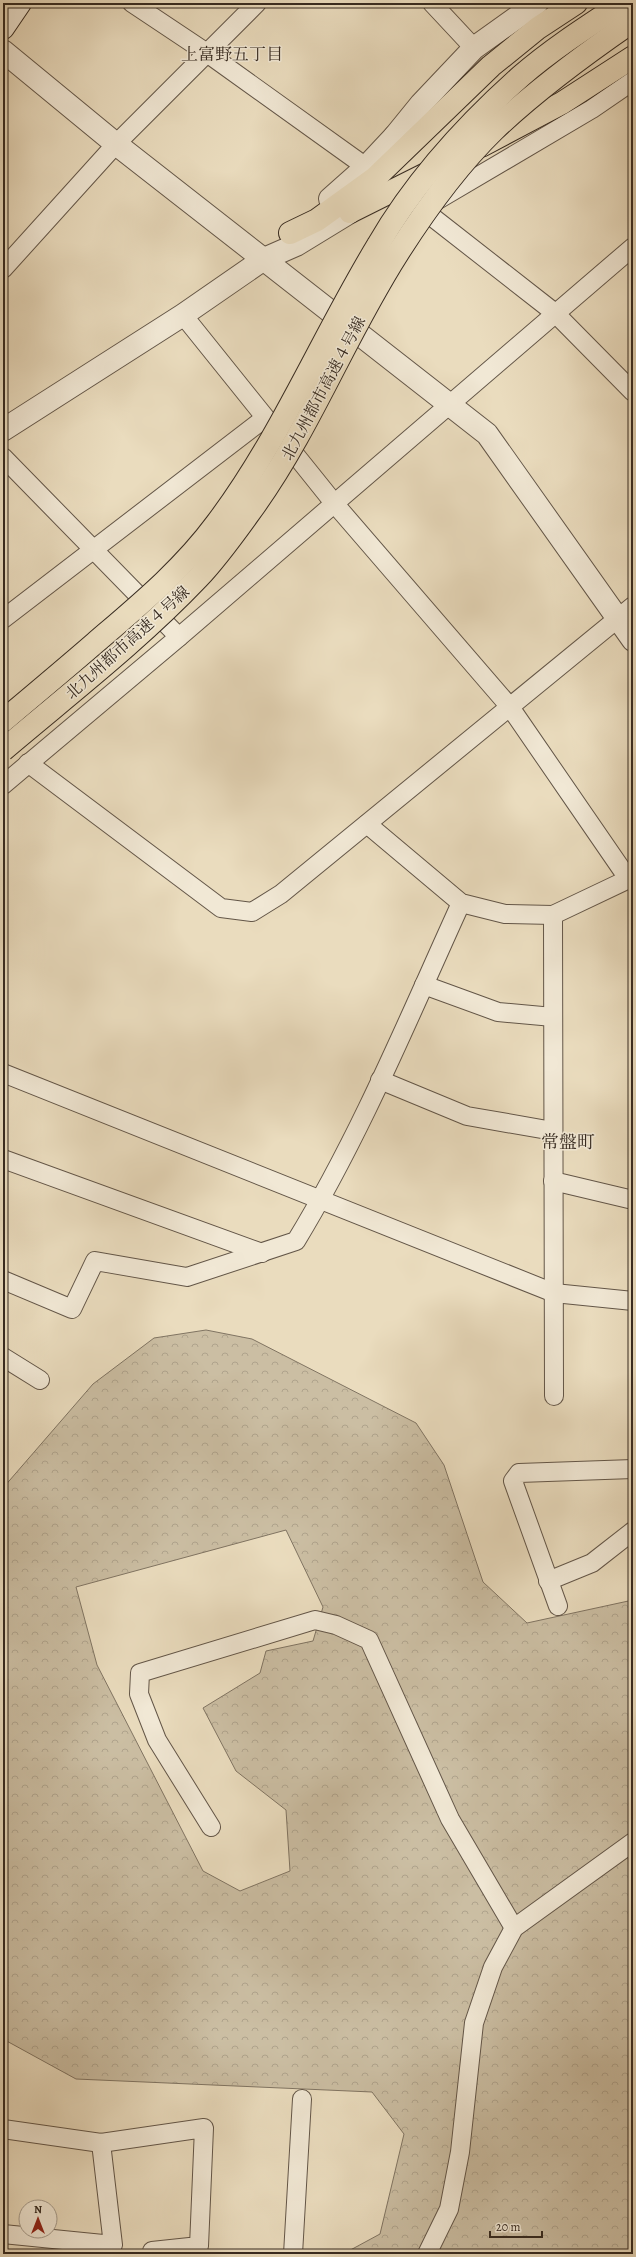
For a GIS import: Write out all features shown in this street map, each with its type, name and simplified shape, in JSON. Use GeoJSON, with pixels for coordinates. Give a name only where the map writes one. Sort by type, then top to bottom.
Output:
{"type":"FeatureCollection","features":[{"type":"Feature","properties":{"kind":"highway"},"geometry":{"type":"LineString","coordinates":[[290,233],[317,220],[514,47],[538,28],[576,3]]}},
{"type":"Feature","properties":{"kind":"highway","name":"北九州都市高速４号線"},"geometry":{"type":"LineString","coordinates":[[3,720],[167,580],[214,527],[262,457],[378,243],[408,198],[438,160],[480,114],[522,75],[567,41],[623,3]]}},
{"type":"Feature","properties":{"kind":"highway","name":"北九州都市高速４号線"},"geometry":{"type":"LineString","coordinates":[[3,750],[139,636],[199,577],[227,543],[280,467],[397,254],[424,213],[457,170],[493,131],[536,92],[579,58],[633,21]]}},
{"type":"Feature","properties":{"kind":"highway"},"geometry":{"type":"LineString","coordinates":[[350,212],[514,130],[562,103],[633,57]]}},
{"type":"Feature","properties":{"kind":"street"},"geometry":{"type":"LineString","coordinates":[[3,28],[20,3]]}},
{"type":"Feature","properties":{"kind":"street"},"geometry":{"type":"LineString","coordinates":[[132,3],[207,53],[371,173]]}},
{"type":"Feature","properties":{"kind":"street"},"geometry":{"type":"LineString","coordinates":[[3,269],[116,144],[257,3]]}},
{"type":"Feature","properties":{"kind":"street"},"geometry":{"type":"LineString","coordinates":[[432,3],[474,48]]}},
{"type":"Feature","properties":{"kind":"street"},"geometry":{"type":"LineString","coordinates":[[3,430],[183,315],[264,259],[296,244],[350,212],[371,173],[396,136],[421,104],[474,48],[537,3]]}},
{"type":"Feature","properties":{"kind":"street"},"geometry":{"type":"LineString","coordinates":[[3,51],[116,144],[487,434],[625,612],[633,640]]}},
{"type":"Feature","properties":{"kind":"street"},"geometry":{"type":"LineString","coordinates":[[344,323],[390,244],[422,209],[592,109],[633,81]]}},
{"type":"Feature","properties":{"kind":"street"},"geometry":{"type":"LineString","coordinates":[[422,209],[555,313],[633,392]]}},
{"type":"Feature","properties":{"kind":"street"},"geometry":{"type":"LineString","coordinates":[[264,259],[290,233]]}},
{"type":"Feature","properties":{"kind":"street"},"geometry":{"type":"LineString","coordinates":[[3,785],[179,637],[633,246]]}},
{"type":"Feature","properties":{"kind":"street"},"geometry":{"type":"LineString","coordinates":[[183,315],[334,503],[510,707],[631,878],[553,915],[505,914],[461,903],[367,824]]}},
{"type":"Feature","properties":{"kind":"street"},"geometry":{"type":"LineString","coordinates":[[3,619],[93,551],[148,506],[265,418]]}},
{"type":"Feature","properties":{"kind":"street"},"geometry":{"type":"LineString","coordinates":[[3,457],[93,551],[179,637]]}},
{"type":"Feature","properties":{"kind":"street"},"geometry":{"type":"LineString","coordinates":[[28,764],[221,908],[252,912],[282,894],[625,612]]}},
{"type":"Feature","properties":{"kind":"street"},"geometry":{"type":"LineString","coordinates":[[3,1280],[72,1309],[95,1261],[187,1277],[296,1241],[322,1199],[380,1080],[461,903]]}},
{"type":"Feature","properties":{"kind":"street"},"geometry":{"type":"LineString","coordinates":[[553,915],[554,1396]]}},
{"type":"Feature","properties":{"kind":"street"},"geometry":{"type":"LineString","coordinates":[[424,985],[498,1012],[553,1017]]}},
{"type":"Feature","properties":{"kind":"street"},"geometry":{"type":"LineString","coordinates":[[3,1073],[322,1199],[554,1293],[633,1301]]}},
{"type":"Feature","properties":{"kind":"street"},"geometry":{"type":"LineString","coordinates":[[380,1080],[467,1116],[553,1131]]}},
{"type":"Feature","properties":{"kind":"street"},"geometry":{"type":"LineString","coordinates":[[3,1159],[262,1253]]}},
{"type":"Feature","properties":{"kind":"street"},"geometry":{"type":"LineString","coordinates":[[553,1181],[633,1200]]}},
{"type":"Feature","properties":{"kind":"street"},"geometry":{"type":"LineString","coordinates":[[3,1357],[40,1380]]}},
{"type":"Feature","properties":{"kind":"street"},"geometry":{"type":"LineString","coordinates":[[558,1606],[513,1481],[519,1473],[633,1469]]}},
{"type":"Feature","properties":{"kind":"street"},"geometry":{"type":"LineString","coordinates":[[548,1581],[592,1563],[633,1531]]}},
{"type":"Feature","properties":{"kind":"street"},"geometry":{"type":"LineString","coordinates":[[211,1826],[157,1740],[139,1694],[140,1673],[315,1620],[336,1625],[369,1640],[450,1819],[514,1928]]}},
{"type":"Feature","properties":{"kind":"street"},"geometry":{"type":"LineString","coordinates":[[426,2254],[449,2208],[460,2152],[474,2023],[493,1967],[514,1928],[633,1842]]}},
{"type":"Feature","properties":{"kind":"street"},"geometry":{"type":"LineString","coordinates":[[293,2254],[302,2099]]}},
{"type":"Feature","properties":{"kind":"street"},"geometry":{"type":"LineString","coordinates":[[3,2129],[101,2143],[204,2128],[199,2246],[152,2251],[152,2254]]}},
{"type":"Feature","properties":{"kind":"street"},"geometry":{"type":"LineString","coordinates":[[3,2234],[113,2245],[101,2143]]}},
{"type":"Feature","properties":{"kind":"green space"},"geometry":{"type":"Polygon","coordinates":[[[206,1330],[252,1339],[416,1423],[444,1465],[483,1582],[527,1623],[633,1600],[633,2254],[343,2254],[380,2234],[404,2134],[372,2092],[76,2079],[3,2039],[3,1488],[93,1384],[154,1338],[206,1330]],[[286,1530],[76,1587],[97,1665],[203,1871],[240,1891],[290,1871],[286,1810],[236,1771],[203,1708],[260,1673],[266,1651],[313,1641],[323,1607],[286,1530]]]}},
{"type":"Feature","properties":{"kind":"district","name":"上富野五丁目"},"geometry":{"type":"Point","coordinates":[232,54]}},
{"type":"Feature","properties":{"kind":"district","name":"常盤町"},"geometry":{"type":"Point","coordinates":[568,1142]}}]}
